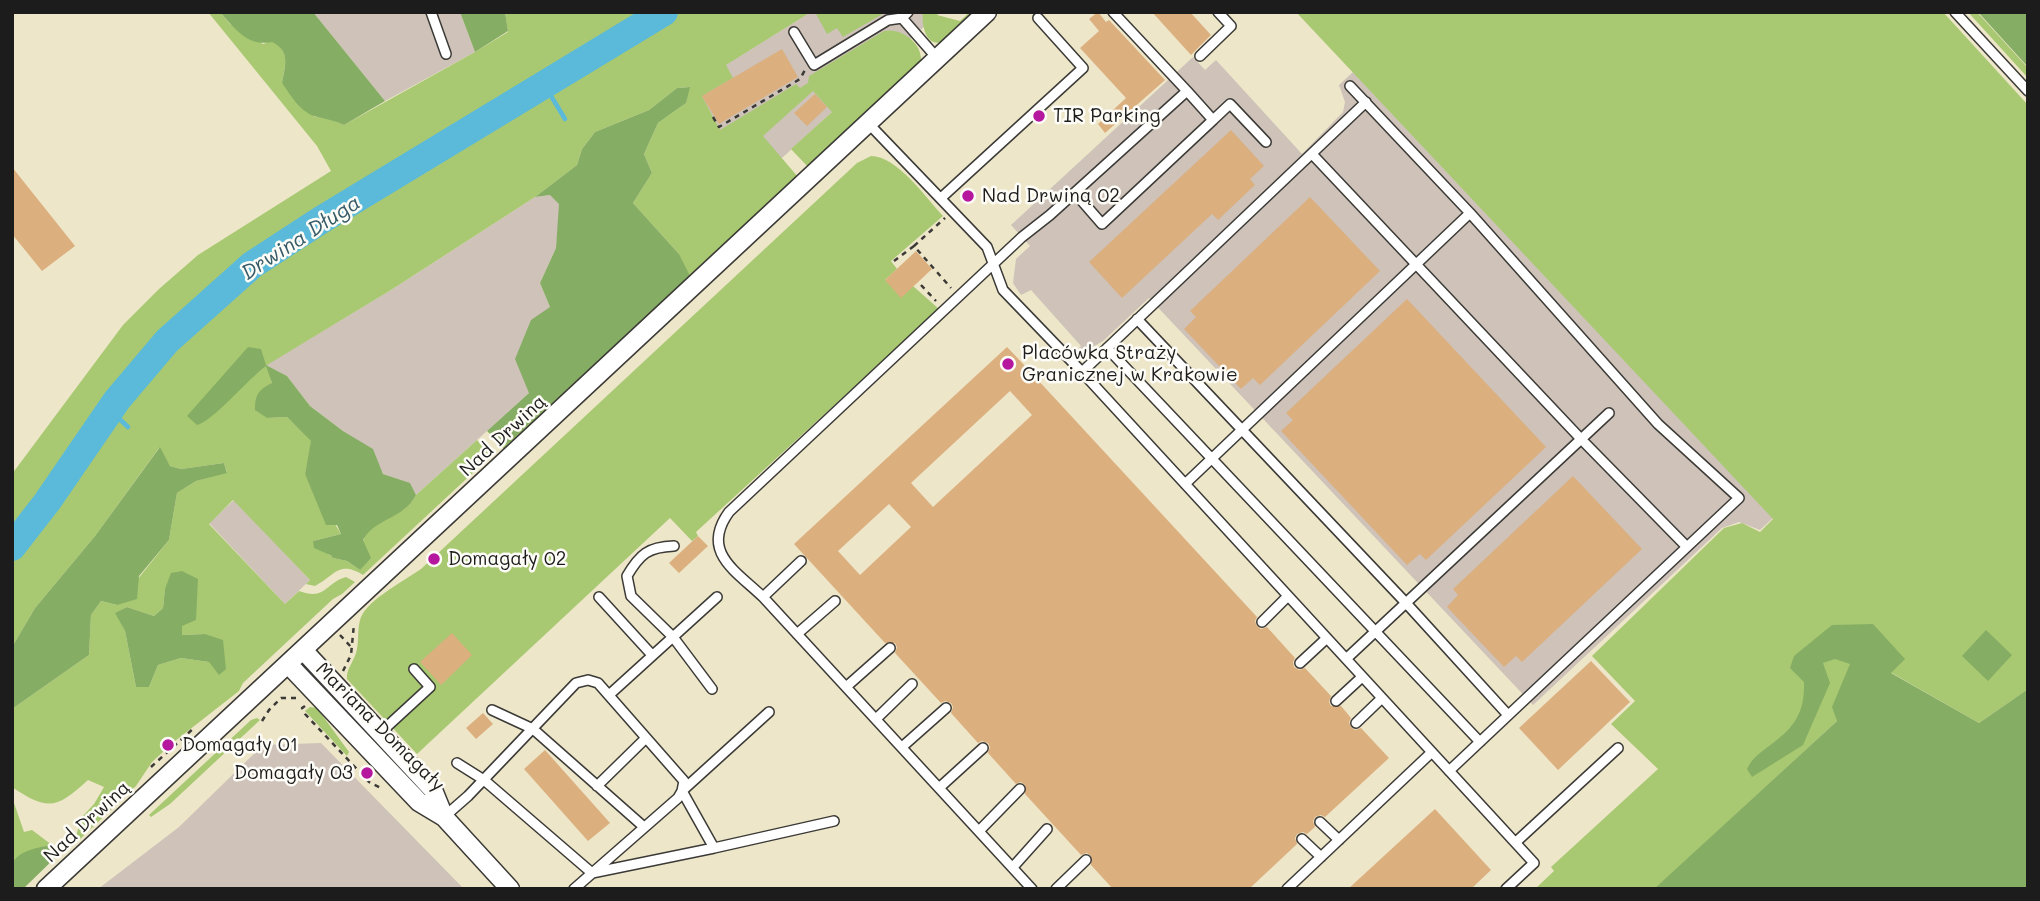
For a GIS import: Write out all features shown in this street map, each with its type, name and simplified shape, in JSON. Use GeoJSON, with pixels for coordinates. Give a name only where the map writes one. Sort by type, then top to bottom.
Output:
{"type":"FeatureCollection","features":[{"type":"Feature","properties":{"kind":"street","name":"Nad Drwiną"},"geometry":{"type":"LineString","coordinates":[[46,889],[987,12]]}},
{"type":"Feature","properties":{"kind":"street","name":"Mariana Domagały"},"geometry":{"type":"LineString","coordinates":[[303,650],[433,790],[444,817]]}},
{"type":"Feature","properties":{"kind":"street","name":"Mariana Domagały"},"geometry":{"type":"LineString","coordinates":[[288,664],[419,802],[444,817],[510,889]]}},
{"type":"Feature","properties":{"kind":"lane"},"geometry":{"type":"LineString","coordinates":[[431,12],[446,54]]}},
{"type":"Feature","properties":{"kind":"lane"},"geometry":{"type":"LineString","coordinates":[[1114,12],[1213,120]]}},
{"type":"Feature","properties":{"kind":"lane"},"geometry":{"type":"LineString","coordinates":[[1200,56],[1231,26],[1218,12]]}},
{"type":"Feature","properties":{"kind":"lane"},"geometry":{"type":"LineString","coordinates":[[1955,12],[2028,91]]}},
{"type":"Feature","properties":{"kind":"lane"},"geometry":{"type":"LineString","coordinates":[[794,32],[814,65],[888,20],[905,15],[937,58]]}},
{"type":"Feature","properties":{"kind":"lane"},"geometry":{"type":"LineString","coordinates":[[941,198],[1083,68],[1038,18]]}},
{"type":"Feature","properties":{"kind":"lane"},"geometry":{"type":"LineString","coordinates":[[1350,86],[1470,213],[1658,424],[1740,498],[1449,771]]}},
{"type":"Feature","properties":{"kind":"lane"},"geometry":{"type":"LineString","coordinates":[[1032,889],[763,597],[721,557],[717,534],[729,512],[994,265],[1187,91]]}},
{"type":"Feature","properties":{"kind":"lane"},"geometry":{"type":"LineString","coordinates":[[1082,372],[1366,102]]}},
{"type":"Feature","properties":{"kind":"lane"},"geometry":{"type":"LineString","coordinates":[[1075,193],[1102,224],[1230,104],[1266,142]]}},
{"type":"Feature","properties":{"kind":"lane"},"geometry":{"type":"LineString","coordinates":[[869,123],[987,247],[1003,290],[1082,372],[1534,863],[1507,889]]}},
{"type":"Feature","properties":{"kind":"lane"},"geometry":{"type":"LineString","coordinates":[[1312,154],[1581,439],[1687,547]]}},
{"type":"Feature","properties":{"kind":"lane"},"geometry":{"type":"LineString","coordinates":[[1185,484],[1470,213]]}},
{"type":"Feature","properties":{"kind":"lane"},"geometry":{"type":"LineString","coordinates":[[1138,319],[1508,715]]}},
{"type":"Feature","properties":{"kind":"lane"},"geometry":{"type":"LineString","coordinates":[[1107,348],[1480,742]]}},
{"type":"Feature","properties":{"kind":"lane"},"geometry":{"type":"LineString","coordinates":[[1346,659],[1609,413]]}},
{"type":"Feature","properties":{"kind":"lane"},"geometry":{"type":"LineString","coordinates":[[674,546],[657,547],[638,557],[627,576],[631,596],[673,637],[712,689]]}},
{"type":"Feature","properties":{"kind":"lane"},"geometry":{"type":"LineString","coordinates":[[763,597],[802,561]]}},
{"type":"Feature","properties":{"kind":"lane"},"geometry":{"type":"LineString","coordinates":[[1262,622],[1288,596]]}},
{"type":"Feature","properties":{"kind":"lane"},"geometry":{"type":"LineString","coordinates":[[599,597],[652,655]]}},
{"type":"Feature","properties":{"kind":"lane"},"geometry":{"type":"LineString","coordinates":[[609,695],[717,597]]}},
{"type":"Feature","properties":{"kind":"lane"},"geometry":{"type":"LineString","coordinates":[[797,634],[835,601]]}},
{"type":"Feature","properties":{"kind":"lane"},"geometry":{"type":"LineString","coordinates":[[1300,663],[1326,638]]}},
{"type":"Feature","properties":{"kind":"lane"},"geometry":{"type":"LineString","coordinates":[[846,687],[890,648]]}},
{"type":"Feature","properties":{"kind":"lane"},"geometry":{"type":"LineString","coordinates":[[380,733],[430,687],[414,669]]}},
{"type":"Feature","properties":{"kind":"lane"},"geometry":{"type":"LineString","coordinates":[[1336,701],[1363,677]]}},
{"type":"Feature","properties":{"kind":"lane"},"geometry":{"type":"LineString","coordinates":[[444,817],[484,780],[576,683],[588,680],[598,683],[684,782],[678,798],[574,889]]}},
{"type":"Feature","properties":{"kind":"lane"},"geometry":{"type":"LineString","coordinates":[[876,719],[912,684]]}},
{"type":"Feature","properties":{"kind":"lane"},"geometry":{"type":"LineString","coordinates":[[1356,723],[1382,698]]}},
{"type":"Feature","properties":{"kind":"lane"},"geometry":{"type":"LineString","coordinates":[[902,747],[946,708]]}},
{"type":"Feature","properties":{"kind":"lane"},"geometry":{"type":"LineString","coordinates":[[492,710],[533,729],[644,827]]}},
{"type":"Feature","properties":{"kind":"lane"},"geometry":{"type":"LineString","coordinates":[[682,791],[769,712]]}},
{"type":"Feature","properties":{"kind":"lane"},"geometry":{"type":"LineString","coordinates":[[597,786],[646,738]]}},
{"type":"Feature","properties":{"kind":"lane"},"geometry":{"type":"LineString","coordinates":[[939,788],[983,748]]}},
{"type":"Feature","properties":{"kind":"lane"},"geometry":{"type":"LineString","coordinates":[[1516,842],[1618,748]]}},
{"type":"Feature","properties":{"kind":"lane"},"geometry":{"type":"LineString","coordinates":[[1287,889],[1432,752]]}},
{"type":"Feature","properties":{"kind":"lane"},"geometry":{"type":"LineString","coordinates":[[457,763],[484,780],[592,873]]}},
{"type":"Feature","properties":{"kind":"lane"},"geometry":{"type":"LineString","coordinates":[[979,831],[1020,789]]}},
{"type":"Feature","properties":{"kind":"lane"},"geometry":{"type":"LineString","coordinates":[[682,791],[714,848]]}},
{"type":"Feature","properties":{"kind":"lane"},"geometry":{"type":"LineString","coordinates":[[592,873],[834,821]]}},
{"type":"Feature","properties":{"kind":"lane"},"geometry":{"type":"LineString","coordinates":[[1320,822],[1339,840]]}},
{"type":"Feature","properties":{"kind":"lane"},"geometry":{"type":"LineString","coordinates":[[1013,867],[1047,829]]}},
{"type":"Feature","properties":{"kind":"lane"},"geometry":{"type":"LineString","coordinates":[[1302,839],[1321,857]]}},
{"type":"Feature","properties":{"kind":"lane"},"geometry":{"type":"LineString","coordinates":[[1056,889],[1086,860]]}},
{"type":"Feature","properties":{"kind":"path"},"geometry":{"type":"LineString","coordinates":[[713,117],[719,127],[800,79],[804,70],[814,65]]}},
{"type":"Feature","properties":{"kind":"path"},"geometry":{"type":"LineString","coordinates":[[894,261],[947,216]]}},
{"type":"Feature","properties":{"kind":"path"},"geometry":{"type":"LineString","coordinates":[[914,246],[954,291]]}},
{"type":"Feature","properties":{"kind":"path"},"geometry":{"type":"LineString","coordinates":[[921,285],[946,310]]}},
{"type":"Feature","properties":{"kind":"path"},"geometry":{"type":"LineString","coordinates":[[337,671],[340,675],[352,648],[355,618],[347,625]]}},
{"type":"Feature","properties":{"kind":"path"},"geometry":{"type":"LineString","coordinates":[[336,636],[340,632],[352,648]]}},
{"type":"Feature","properties":{"kind":"path"},"geometry":{"type":"LineString","coordinates":[[262,721],[280,697],[293,697],[306,704]]}},
{"type":"Feature","properties":{"kind":"path"},"geometry":{"type":"LineString","coordinates":[[302,708],[304,714],[369,782],[388,792]]}},
{"type":"Feature","properties":{"kind":"shaded area"},"geometry":{"type":"Polygon","coordinates":[[[313,12],[460,12],[475,52],[385,101],[313,12]]]}},
{"type":"Feature","properties":{"kind":"shaded area"},"geometry":{"type":"Polygon","coordinates":[[[811,12],[940,12],[782,158],[652,173],[690,87],[811,12]]]}},
{"type":"Feature","properties":{"kind":"shaded area"},"geometry":{"type":"Polygon","coordinates":[[[1193,57],[1205,70],[1216,60],[1302,154],[1343,112],[1345,102],[1339,85],[1353,72],[1773,518],[1760,530],[1739,522],[1722,528],[1533,705],[1149,298],[1103,341],[1086,351],[1075,352],[1081,346],[1031,290],[1021,295],[1013,283],[1016,259],[1030,246],[1011,225],[1193,57]]]}},
{"type":"Feature","properties":{"kind":"shaded area"},"geometry":{"type":"Polygon","coordinates":[[[550,195],[560,204],[556,248],[540,283],[550,307],[529,393],[416,495],[409,483],[383,474],[372,449],[310,406],[287,376],[266,365],[391,290],[535,197],[550,195]]]}},
{"type":"Feature","properties":{"kind":"shaded area"},"geometry":{"type":"Polygon","coordinates":[[[234,500],[310,580],[285,604],[209,523],[234,500]]]}},
{"type":"Feature","properties":{"kind":"shaded area"},"geometry":{"type":"Polygon","coordinates":[[[321,743],[464,889],[98,889],[179,827],[263,745],[321,743]]]}},
{"type":"Feature","properties":{"kind":"green space"},"geometry":{"type":"Polygon","coordinates":[[[208,12],[220,12],[230,24],[263,44],[272,41],[278,45],[285,59],[282,83],[315,117],[328,118],[344,125],[508,32],[505,12],[811,12],[726,65],[733,78],[702,96],[720,130],[796,84],[800,88],[808,83],[809,76],[884,31],[904,34],[915,43],[921,55],[921,62],[808,167],[791,149],[832,112],[813,91],[763,136],[798,177],[505,450],[487,431],[500,443],[679,254],[633,203],[652,173],[644,154],[658,123],[686,103],[689,87],[677,88],[649,110],[595,132],[582,149],[577,165],[535,197],[391,290],[267,365],[272,383],[267,418],[287,417],[312,441],[305,474],[341,534],[313,541],[333,558],[347,561],[360,570],[361,550],[368,532],[406,507],[477,440],[491,456],[363,575],[342,569],[315,586],[306,584],[310,580],[233,500],[209,524],[285,604],[299,591],[308,594],[320,593],[346,577],[355,582],[333,599],[243,683],[239,691],[175,741],[171,738],[161,747],[164,751],[152,762],[136,786],[76,843],[81,818],[104,787],[88,780],[60,801],[44,803],[12,787],[12,709],[89,655],[91,615],[101,601],[117,605],[169,540],[177,493],[196,481],[227,472],[224,463],[181,469],[170,466],[159,448],[95,536],[35,608],[12,647],[12,474],[123,325],[159,289],[198,255],[331,171],[317,146],[208,12]],[[165,589],[163,608],[154,616],[127,607],[116,613],[125,631],[136,687],[149,687],[158,665],[181,658],[209,662],[205,634],[182,635],[182,626],[165,589]]]}},
{"type":"Feature","properties":{"kind":"green space"},"geometry":{"type":"Polygon","coordinates":[[[220,12],[313,12],[385,101],[344,125],[311,115],[297,103],[282,83],[285,60],[282,50],[272,42],[263,43],[249,39],[220,12]]]}},
{"type":"Feature","properties":{"kind":"green space"},"geometry":{"type":"Polygon","coordinates":[[[460,12],[505,12],[508,31],[475,52],[460,12]]]}},
{"type":"Feature","properties":{"kind":"green space"},"geometry":{"type":"Polygon","coordinates":[[[815,12],[886,12],[843,37],[837,28],[827,34],[815,12]]]}},
{"type":"Feature","properties":{"kind":"green space"},"geometry":{"type":"Polygon","coordinates":[[[923,12],[940,12],[937,15],[960,21],[970,12],[976,12],[954,34],[939,43],[930,40],[924,30],[923,12]]]}},
{"type":"Feature","properties":{"kind":"green space"},"geometry":{"type":"Polygon","coordinates":[[[1296,12],[1943,12],[2028,105],[2028,689],[1979,723],[1890,672],[1655,889],[1535,889],[1554,871],[1551,867],[1658,769],[1611,724],[1635,701],[1592,656],[1724,528],[1742,523],[1760,532],[1773,519],[1296,12]]]}},
{"type":"Feature","properties":{"kind":"green space"},"geometry":{"type":"Polygon","coordinates":[[[1968,12],[1977,12],[2028,68],[2028,78],[1968,12]]]}},
{"type":"Feature","properties":{"kind":"green space"},"geometry":{"type":"Polygon","coordinates":[[[1978,12],[2028,12],[2028,67],[1978,12]]]}},
{"type":"Feature","properties":{"kind":"green space"},"geometry":{"type":"Polygon","coordinates":[[[690,87],[686,103],[658,123],[644,154],[652,173],[633,203],[679,254],[690,276],[507,444],[500,443],[487,431],[529,393],[515,359],[531,320],[550,307],[540,283],[556,248],[559,204],[550,195],[535,197],[577,165],[582,149],[595,132],[649,110],[677,88],[690,87]]]}},
{"type":"Feature","properties":{"kind":"green space"},"geometry":{"type":"Polygon","coordinates":[[[871,156],[881,158],[901,170],[943,216],[891,261],[897,269],[885,280],[913,286],[939,309],[696,532],[698,536],[692,541],[670,518],[417,754],[347,679],[357,649],[361,617],[365,610],[379,597],[421,569],[857,163],[871,156]]]}},
{"type":"Feature","properties":{"kind":"green space"},"geometry":{"type":"Polygon","coordinates":[[[248,347],[261,349],[266,365],[287,376],[310,406],[373,449],[383,474],[410,483],[416,495],[411,503],[375,527],[363,540],[371,558],[360,570],[347,561],[333,558],[314,548],[313,541],[341,534],[337,525],[326,525],[305,474],[311,441],[287,417],[267,418],[255,410],[258,394],[272,383],[266,366],[204,422],[197,425],[187,416],[248,347]]]}},
{"type":"Feature","properties":{"kind":"green space"},"geometry":{"type":"Polygon","coordinates":[[[160,447],[170,466],[181,469],[224,463],[227,473],[196,481],[177,493],[169,540],[139,576],[137,599],[117,605],[101,601],[91,615],[89,655],[12,709],[12,647],[35,608],[95,536],[160,447]]]}},
{"type":"Feature","properties":{"kind":"green space"},"geometry":{"type":"Polygon","coordinates":[[[182,571],[198,579],[196,620],[182,626],[182,635],[205,634],[223,640],[226,669],[219,675],[209,662],[181,658],[158,665],[149,687],[136,687],[125,631],[115,613],[127,607],[154,616],[163,608],[165,589],[171,573],[182,571]]]}},
{"type":"Feature","properties":{"kind":"green space"},"geometry":{"type":"Polygon","coordinates":[[[1873,624],[1905,659],[1891,673],[1979,723],[2028,689],[2028,889],[1654,889],[1837,721],[1832,707],[1850,664],[1835,659],[1823,663],[1830,683],[1803,745],[1752,777],[1747,769],[1751,762],[1785,733],[1800,711],[1804,682],[1790,668],[1794,656],[1832,625],[1873,624]]]}},
{"type":"Feature","properties":{"kind":"green space"},"geometry":{"type":"Polygon","coordinates":[[[1986,630],[2012,655],[1988,681],[1962,656],[1986,630]]]}},
{"type":"Feature","properties":{"kind":"green space"},"geometry":{"type":"Polygon","coordinates":[[[310,707],[317,708],[349,752],[347,756],[305,711],[310,707]]]}},
{"type":"Feature","properties":{"kind":"green space"},"geometry":{"type":"Polygon","coordinates":[[[251,720],[260,720],[170,804],[151,817],[149,815],[251,720]]]}},
{"type":"Feature","properties":{"kind":"green space"},"geometry":{"type":"Polygon","coordinates":[[[12,797],[24,832],[32,830],[52,845],[25,853],[12,864],[12,797]]]}},
{"type":"Feature","properties":{"kind":"green space"},"geometry":{"type":"Polygon","coordinates":[[[52,845],[60,853],[23,889],[12,889],[14,860],[29,850],[52,845]]]}},
{"type":"Feature","properties":{"kind":"building"},"geometry":{"type":"Polygon","coordinates":[[[1098,12],[1106,22],[1109,20],[1165,80],[1105,133],[1098,124],[1126,98],[1080,48],[1099,31],[1089,19],[1098,12]]]}},
{"type":"Feature","properties":{"kind":"building"},"geometry":{"type":"Polygon","coordinates":[[[1152,12],[1190,12],[1211,35],[1191,55],[1152,12]]]}},
{"type":"Feature","properties":{"kind":"building"},"geometry":{"type":"Polygon","coordinates":[[[782,49],[798,77],[719,124],[702,96],[782,49]]]}},
{"type":"Feature","properties":{"kind":"building"},"geometry":{"type":"Polygon","coordinates":[[[815,94],[827,107],[807,126],[794,113],[815,94]]]}},
{"type":"Feature","properties":{"kind":"building"},"geometry":{"type":"Polygon","coordinates":[[[1231,130],[1264,166],[1250,179],[1255,185],[1218,220],[1212,214],[1122,298],[1089,262],[1231,130]]]}},
{"type":"Feature","properties":{"kind":"building"},"geometry":{"type":"Polygon","coordinates":[[[12,167],[75,246],[42,271],[12,234],[12,167]]]}},
{"type":"Feature","properties":{"kind":"building"},"geometry":{"type":"Polygon","coordinates":[[[1310,197],[1380,271],[1260,385],[1253,378],[1241,389],[1184,329],[1196,317],[1190,311],[1310,197]]]}},
{"type":"Feature","properties":{"kind":"building"},"geometry":{"type":"Polygon","coordinates":[[[916,251],[932,269],[901,298],[885,280],[916,251]]]}},
{"type":"Feature","properties":{"kind":"building"},"geometry":{"type":"Polygon","coordinates":[[[1407,299],[1546,447],[1426,560],[1420,554],[1407,565],[1281,431],[1293,420],[1286,413],[1407,299]]]}},
{"type":"Feature","properties":{"kind":"building"},"geometry":{"type":"Polygon","coordinates":[[[1007,347],[1028,369],[1031,367],[1041,376],[1037,379],[1257,617],[1257,626],[1261,629],[1267,627],[1295,658],[1294,667],[1299,670],[1305,668],[1331,696],[1331,706],[1341,706],[1351,718],[1351,727],[1355,730],[1361,728],[1389,758],[1325,817],[1315,817],[1315,827],[1307,834],[1297,834],[1297,844],[1249,889],[1113,889],[1091,865],[1091,856],[1087,853],[1081,855],[1025,794],[1025,785],[1021,782],[1016,784],[988,753],[988,743],[978,743],[951,713],[951,703],[941,703],[895,653],[895,643],[885,643],[794,544],[1007,347]],[[1010,391],[911,483],[933,507],[1032,415],[1010,391]],[[889,504],[838,551],[860,575],[911,527],[889,504]]]}},
{"type":"Feature","properties":{"kind":"building"},"geometry":{"type":"Polygon","coordinates":[[[1573,476],[1642,549],[1522,662],[1516,656],[1504,667],[1447,607],[1458,595],[1453,589],[1573,476]]]}},
{"type":"Feature","properties":{"kind":"building"},"geometry":{"type":"Polygon","coordinates":[[[698,536],[708,546],[679,573],[669,563],[698,536]]]}},
{"type":"Feature","properties":{"kind":"building"},"geometry":{"type":"Polygon","coordinates":[[[452,633],[472,655],[441,685],[420,662],[452,633]]]}},
{"type":"Feature","properties":{"kind":"building"},"geometry":{"type":"Polygon","coordinates":[[[1591,661],[1630,702],[1558,770],[1519,728],[1591,661]]]}},
{"type":"Feature","properties":{"kind":"building"},"geometry":{"type":"Polygon","coordinates":[[[483,713],[493,724],[476,739],[466,728],[483,713]]]}},
{"type":"Feature","properties":{"kind":"building"},"geometry":{"type":"Polygon","coordinates":[[[545,750],[610,823],[588,841],[524,769],[545,750]]]}},
{"type":"Feature","properties":{"kind":"building"},"geometry":{"type":"Polygon","coordinates":[[[1435,809],[1491,870],[1471,889],[1348,889],[1435,809]]]}},
{"type":"Feature","properties":{"kind":"waterway","name":"Drwina Długa"},"geometry":{"type":"LineString","coordinates":[[12,547],[47,502],[117,400],[167,341],[252,265],[321,220],[664,12]]}},
{"type":"Feature","properties":{"kind":"waterway"},"geometry":{"type":"LineString","coordinates":[[545,86],[565,119]]}},
{"type":"Feature","properties":{"kind":"waterway"},"geometry":{"type":"LineString","coordinates":[[110,410],[128,427]]}},
{"type":"Feature","properties":{"kind":"place","name":"TIR Parking"},"geometry":{"type":"Point","coordinates":[1039,116]}},
{"type":"Feature","properties":{"kind":"place","name":"Nad Drwiną 02"},"geometry":{"type":"Point","coordinates":[968,196]}},
{"type":"Feature","properties":{"kind":"place","name":"Placówka Straży Granicznej w Krakowie"},"geometry":{"type":"Point","coordinates":[1008,364]}},
{"type":"Feature","properties":{"kind":"place","name":"Domagały 02"},"geometry":{"type":"Point","coordinates":[434,559]}},
{"type":"Feature","properties":{"kind":"place","name":"Domagały 01"},"geometry":{"type":"Point","coordinates":[168,745]}},
{"type":"Feature","properties":{"kind":"place","name":"Domagały 03"},"geometry":{"type":"Point","coordinates":[367,773]}}]}
